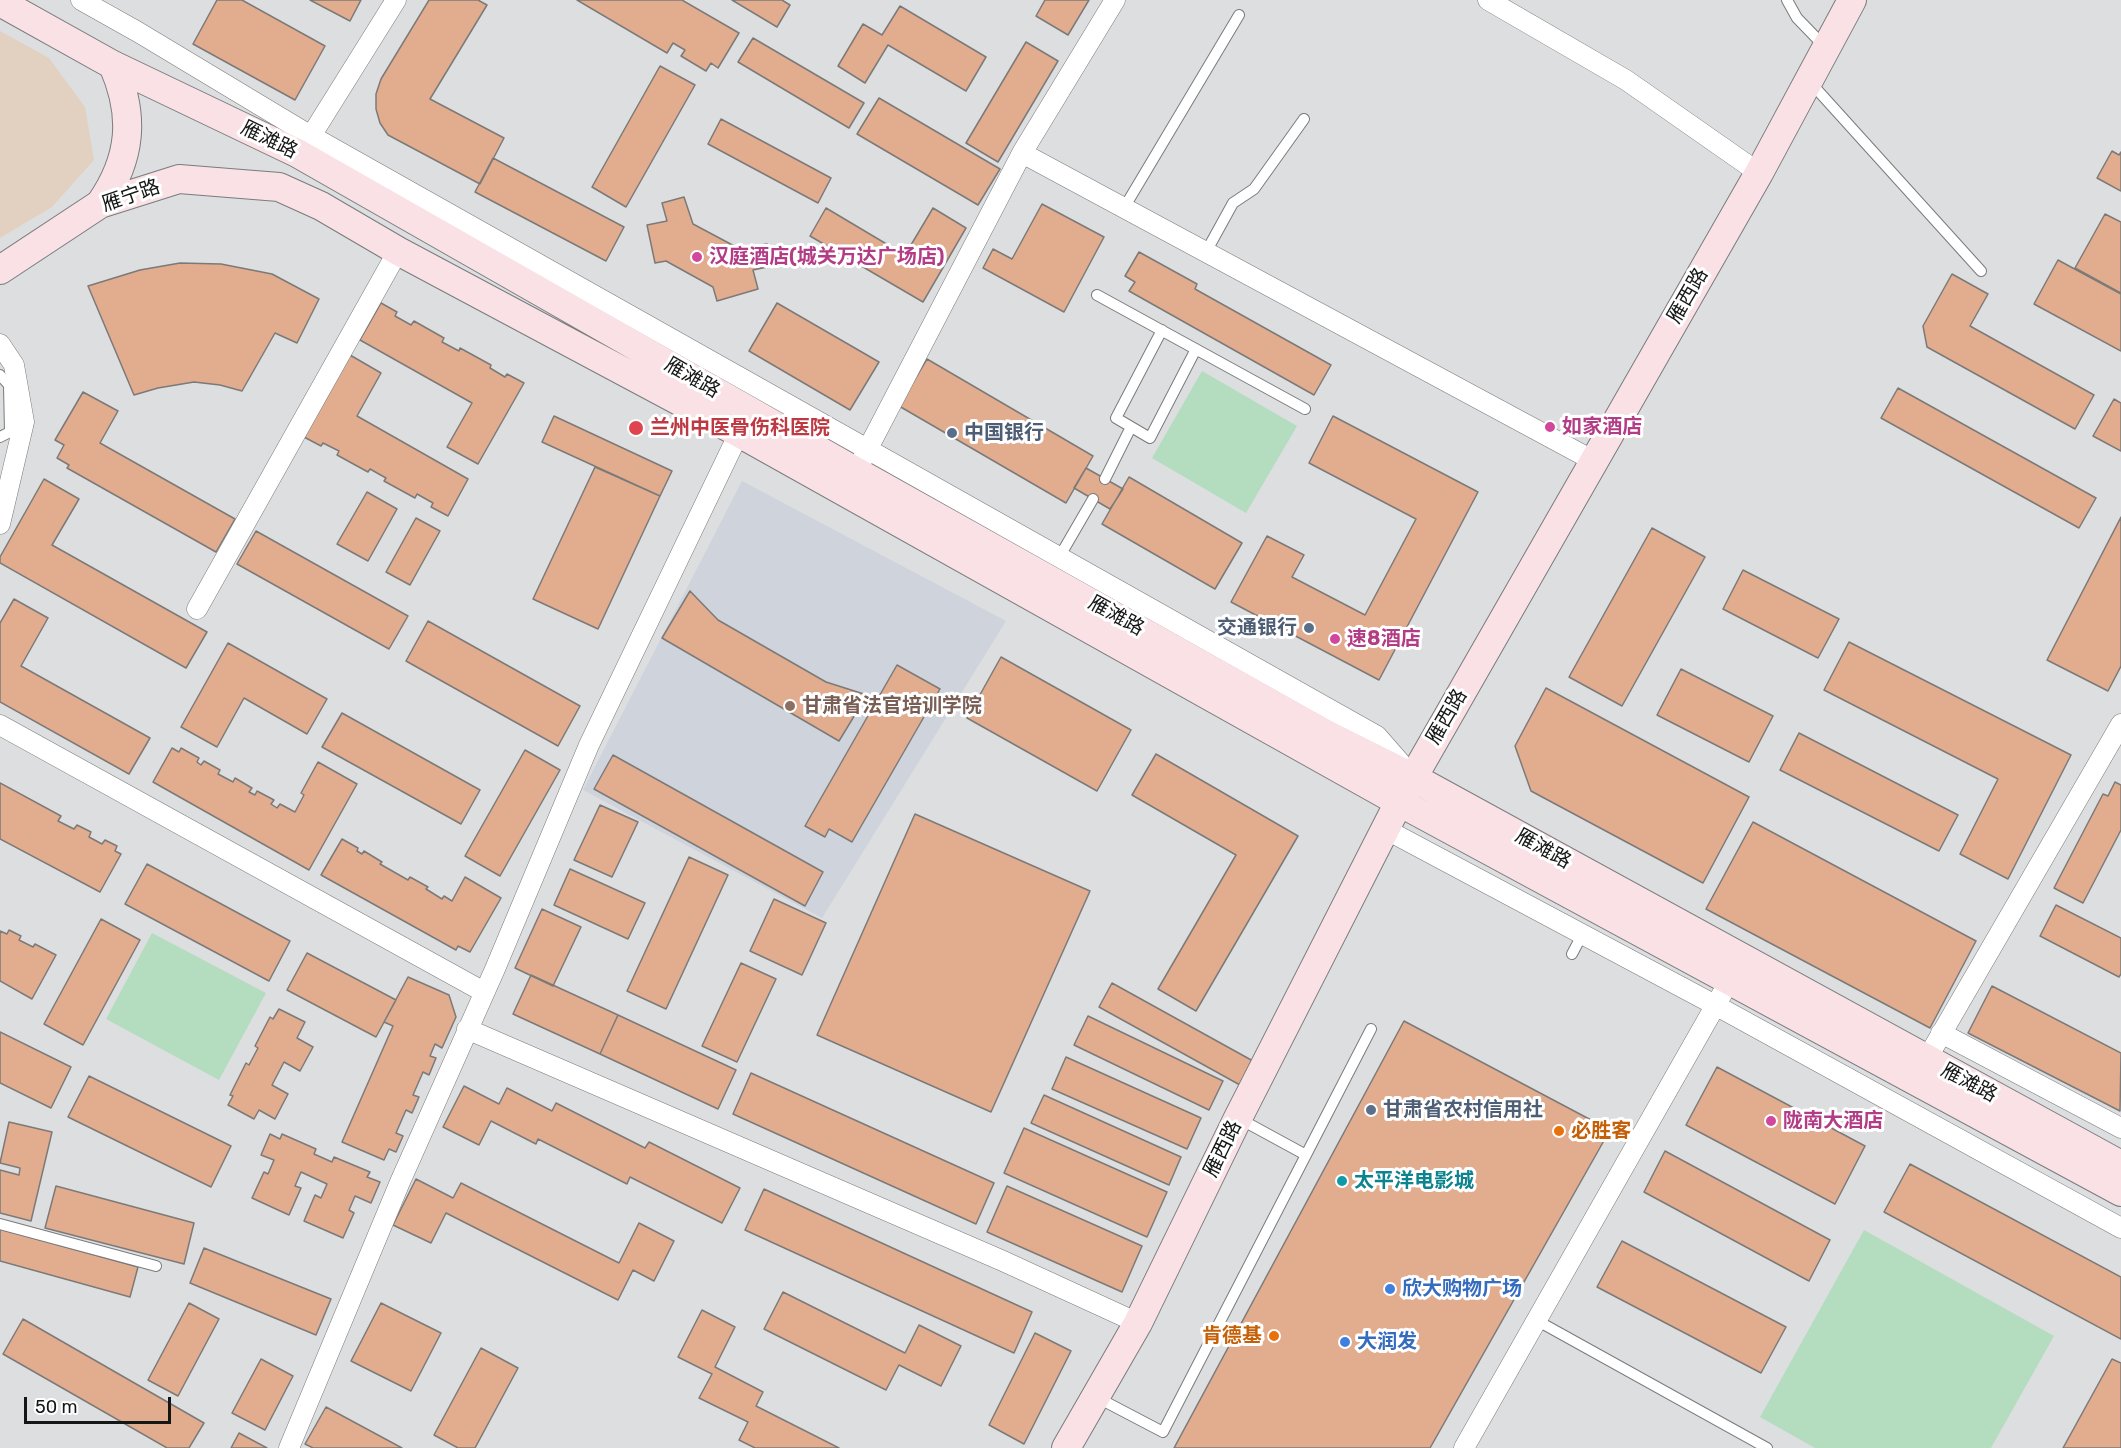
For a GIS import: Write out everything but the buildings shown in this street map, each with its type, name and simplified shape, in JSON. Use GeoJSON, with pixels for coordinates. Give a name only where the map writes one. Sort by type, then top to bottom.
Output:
{"type":"FeatureCollection","features":[{"type":"Feature","properties":{"kind":"main road","name":"雁西路"},"geometry":{"type":"LineString","coordinates":[[1066,1448],[1138,1323],[1238,1118],[1412,777],[1759,173],[1852,0]]}},
{"type":"Feature","properties":{"kind":"main road","name":"雁滩路"},"geometry":{"type":"LineString","coordinates":[[0,3],[113,65],[304,145],[855,471],[1324,733],[1412,777],[1921,1070],[2121,1192]]}},
{"type":"Feature","properties":{"kind":"main road"},"geometry":{"type":"LineString","coordinates":[[100,204],[119,172],[128,136],[125,99],[113,65]]}},
{"type":"Feature","properties":{"kind":"main road","name":"雁宁路"},"geometry":{"type":"LineString","coordinates":[[0,270],[100,204],[179,179],[279,187]]}},
{"type":"Feature","properties":{"kind":"main road","name":"雁滩路"},"geometry":{"type":"LineString","coordinates":[[279,187],[321,206],[398,251],[739,433],[855,471]]}},
{"type":"Feature","properties":{"kind":"main road","name":"雁滩路"},"geometry":{"type":"LineString","coordinates":[[1048,577],[1399,802],[1722,994],[1921,1070],[2121,1164]]}},
{"type":"Feature","properties":{"kind":"street"},"geometry":{"type":"LineString","coordinates":[[81,0],[110,7],[304,145],[396,0]]}},
{"type":"Feature","properties":{"kind":"street"},"geometry":{"type":"LineString","coordinates":[[1048,577],[855,471],[1022,153],[1115,0]]}},
{"type":"Feature","properties":{"kind":"street"},"geometry":{"type":"LineString","coordinates":[[1488,0],[1626,80],[1759,173]]}},
{"type":"Feature","properties":{"kind":"street"},"geometry":{"type":"LineString","coordinates":[[1022,153],[1594,461]]}},
{"type":"Feature","properties":{"kind":"street"},"geometry":{"type":"LineString","coordinates":[[197,609],[398,251]]}},
{"type":"Feature","properties":{"kind":"street"},"geometry":{"type":"LineString","coordinates":[[0,344],[14,366],[24,422],[0,524]]}},
{"type":"Feature","properties":{"kind":"street"},"geometry":{"type":"LineString","coordinates":[[289,1448],[400,1182],[589,745],[739,433]]}},
{"type":"Feature","properties":{"kind":"street"},"geometry":{"type":"LineString","coordinates":[[1921,1070],[2121,724]]}},
{"type":"Feature","properties":{"kind":"street"},"geometry":{"type":"LineString","coordinates":[[0,725],[484,992]]}},
{"type":"Feature","properties":{"kind":"street","name":"雁滩路"},"geometry":{"type":"LineString","coordinates":[[1385,829],[1582,935],[1722,994],[2121,1228]]}},
{"type":"Feature","properties":{"kind":"street"},"geometry":{"type":"LineString","coordinates":[[1464,1448],[1722,994]]}},
{"type":"Feature","properties":{"kind":"street"},"geometry":{"type":"LineString","coordinates":[[467,1029],[992,1256],[1138,1323]]}},
{"type":"Feature","properties":{"kind":"street","name":"雁滩路"},"geometry":{"type":"LineString","coordinates":[[1941,1033],[2121,1128]]}},
{"type":"Feature","properties":{"kind":"lane"},"geometry":{"type":"LineString","coordinates":[[1787,0],[1797,18],[1826,48]]}},
{"type":"Feature","properties":{"kind":"lane"},"geometry":{"type":"LineString","coordinates":[[1124,208],[1239,15]]}},
{"type":"Feature","properties":{"kind":"lane"},"geometry":{"type":"LineString","coordinates":[[1809,80],[1981,271]]}},
{"type":"Feature","properties":{"kind":"lane"},"geometry":{"type":"LineString","coordinates":[[1206,252],[1233,203],[1254,189],[1304,118]]}},
{"type":"Feature","properties":{"kind":"lane"},"geometry":{"type":"LineString","coordinates":[[1097,295],[1305,409]]}},
{"type":"Feature","properties":{"kind":"lane"},"geometry":{"type":"LineString","coordinates":[[1162,330],[1116,418],[1150,438],[1196,349]]}},
{"type":"Feature","properties":{"kind":"lane"},"geometry":{"type":"LineString","coordinates":[[0,375],[9,385],[10,432],[0,437]]}},
{"type":"Feature","properties":{"kind":"lane"},"geometry":{"type":"LineString","coordinates":[[1105,478],[1131,427]]}},
{"type":"Feature","properties":{"kind":"lane"},"geometry":{"type":"LineString","coordinates":[[1048,577],[1093,499]]}},
{"type":"Feature","properties":{"kind":"lane"},"geometry":{"type":"LineString","coordinates":[[1572,954],[1582,935]]}},
{"type":"Feature","properties":{"kind":"lane"},"geometry":{"type":"LineString","coordinates":[[1095,1396],[1163,1432],[1371,1029]]}},
{"type":"Feature","properties":{"kind":"lane"},"geometry":{"type":"LineString","coordinates":[[1238,1118],[1306,1155]]}},
{"type":"Feature","properties":{"kind":"lane"},"geometry":{"type":"LineString","coordinates":[[0,1224],[156,1266]]}},
{"type":"Feature","properties":{"kind":"lane"},"geometry":{"type":"LineString","coordinates":[[1536,1320],[1767,1448]]}},
{"type":"Feature","properties":{"kind":"shaded area"},"geometry":{"type":"Polygon","coordinates":[[[0,31],[49,58],[85,107],[94,160],[52,207],[0,238],[0,31]]]}},
{"type":"Feature","properties":{"kind":"shaded area","name":"甘肃省法官培训学院"},"geometry":{"type":"Polygon","coordinates":[[[742,481],[1006,621],[822,918],[583,790],[742,481]]]}},
{"type":"Feature","properties":{"kind":"green space"},"geometry":{"type":"Polygon","coordinates":[[[1202,371],[1297,426],[1246,513],[1152,458],[1202,371]]]}},
{"type":"Feature","properties":{"kind":"green space"},"geometry":{"type":"Polygon","coordinates":[[[152,933],[266,993],[219,1080],[106,1019],[152,933]]]}},
{"type":"Feature","properties":{"kind":"green space"},"geometry":{"type":"Polygon","coordinates":[[[1864,1230],[2054,1336],[1991,1448],[1815,1448],[1760,1417],[1864,1230]]]}},
{"type":"Feature","properties":{"kind":"place","name":"汉庭酒店(城关万达广场店)"},"geometry":{"type":"Point","coordinates":[697,257]}},
{"type":"Feature","properties":{"kind":"place","name":"如家酒店"},"geometry":{"type":"Point","coordinates":[1550,427]}},
{"type":"Feature","properties":{"kind":"place","name":"兰州中医骨伤科医院"},"geometry":{"type":"Point","coordinates":[636,428]}},
{"type":"Feature","properties":{"kind":"place","name":"中国银行"},"geometry":{"type":"Point","coordinates":[952,433]}},
{"type":"Feature","properties":{"kind":"place","name":"交通银行"},"geometry":{"type":"Point","coordinates":[1309,628]}},
{"type":"Feature","properties":{"kind":"place","name":"速8酒店"},"geometry":{"type":"Point","coordinates":[1335,639]}},
{"type":"Feature","properties":{"kind":"place","name":"甘肃省法官培训学院"},"geometry":{"type":"Point","coordinates":[790,706]}},
{"type":"Feature","properties":{"kind":"place","name":"甘肃省农村信用社"},"geometry":{"type":"Point","coordinates":[1371,1110]}},
{"type":"Feature","properties":{"kind":"place","name":"陇南大酒店"},"geometry":{"type":"Point","coordinates":[1771,1121]}},
{"type":"Feature","properties":{"kind":"place","name":"必胜客"},"geometry":{"type":"Point","coordinates":[1559,1131]}},
{"type":"Feature","properties":{"kind":"place","name":"太平洋电影城"},"geometry":{"type":"Point","coordinates":[1342,1181]}},
{"type":"Feature","properties":{"kind":"place","name":"欣大购物广场"},"geometry":{"type":"Point","coordinates":[1390,1289]}},
{"type":"Feature","properties":{"kind":"place","name":"肯德基"},"geometry":{"type":"Point","coordinates":[1274,1336]}},
{"type":"Feature","properties":{"kind":"place","name":"大润发"},"geometry":{"type":"Point","coordinates":[1345,1342]}}]}
